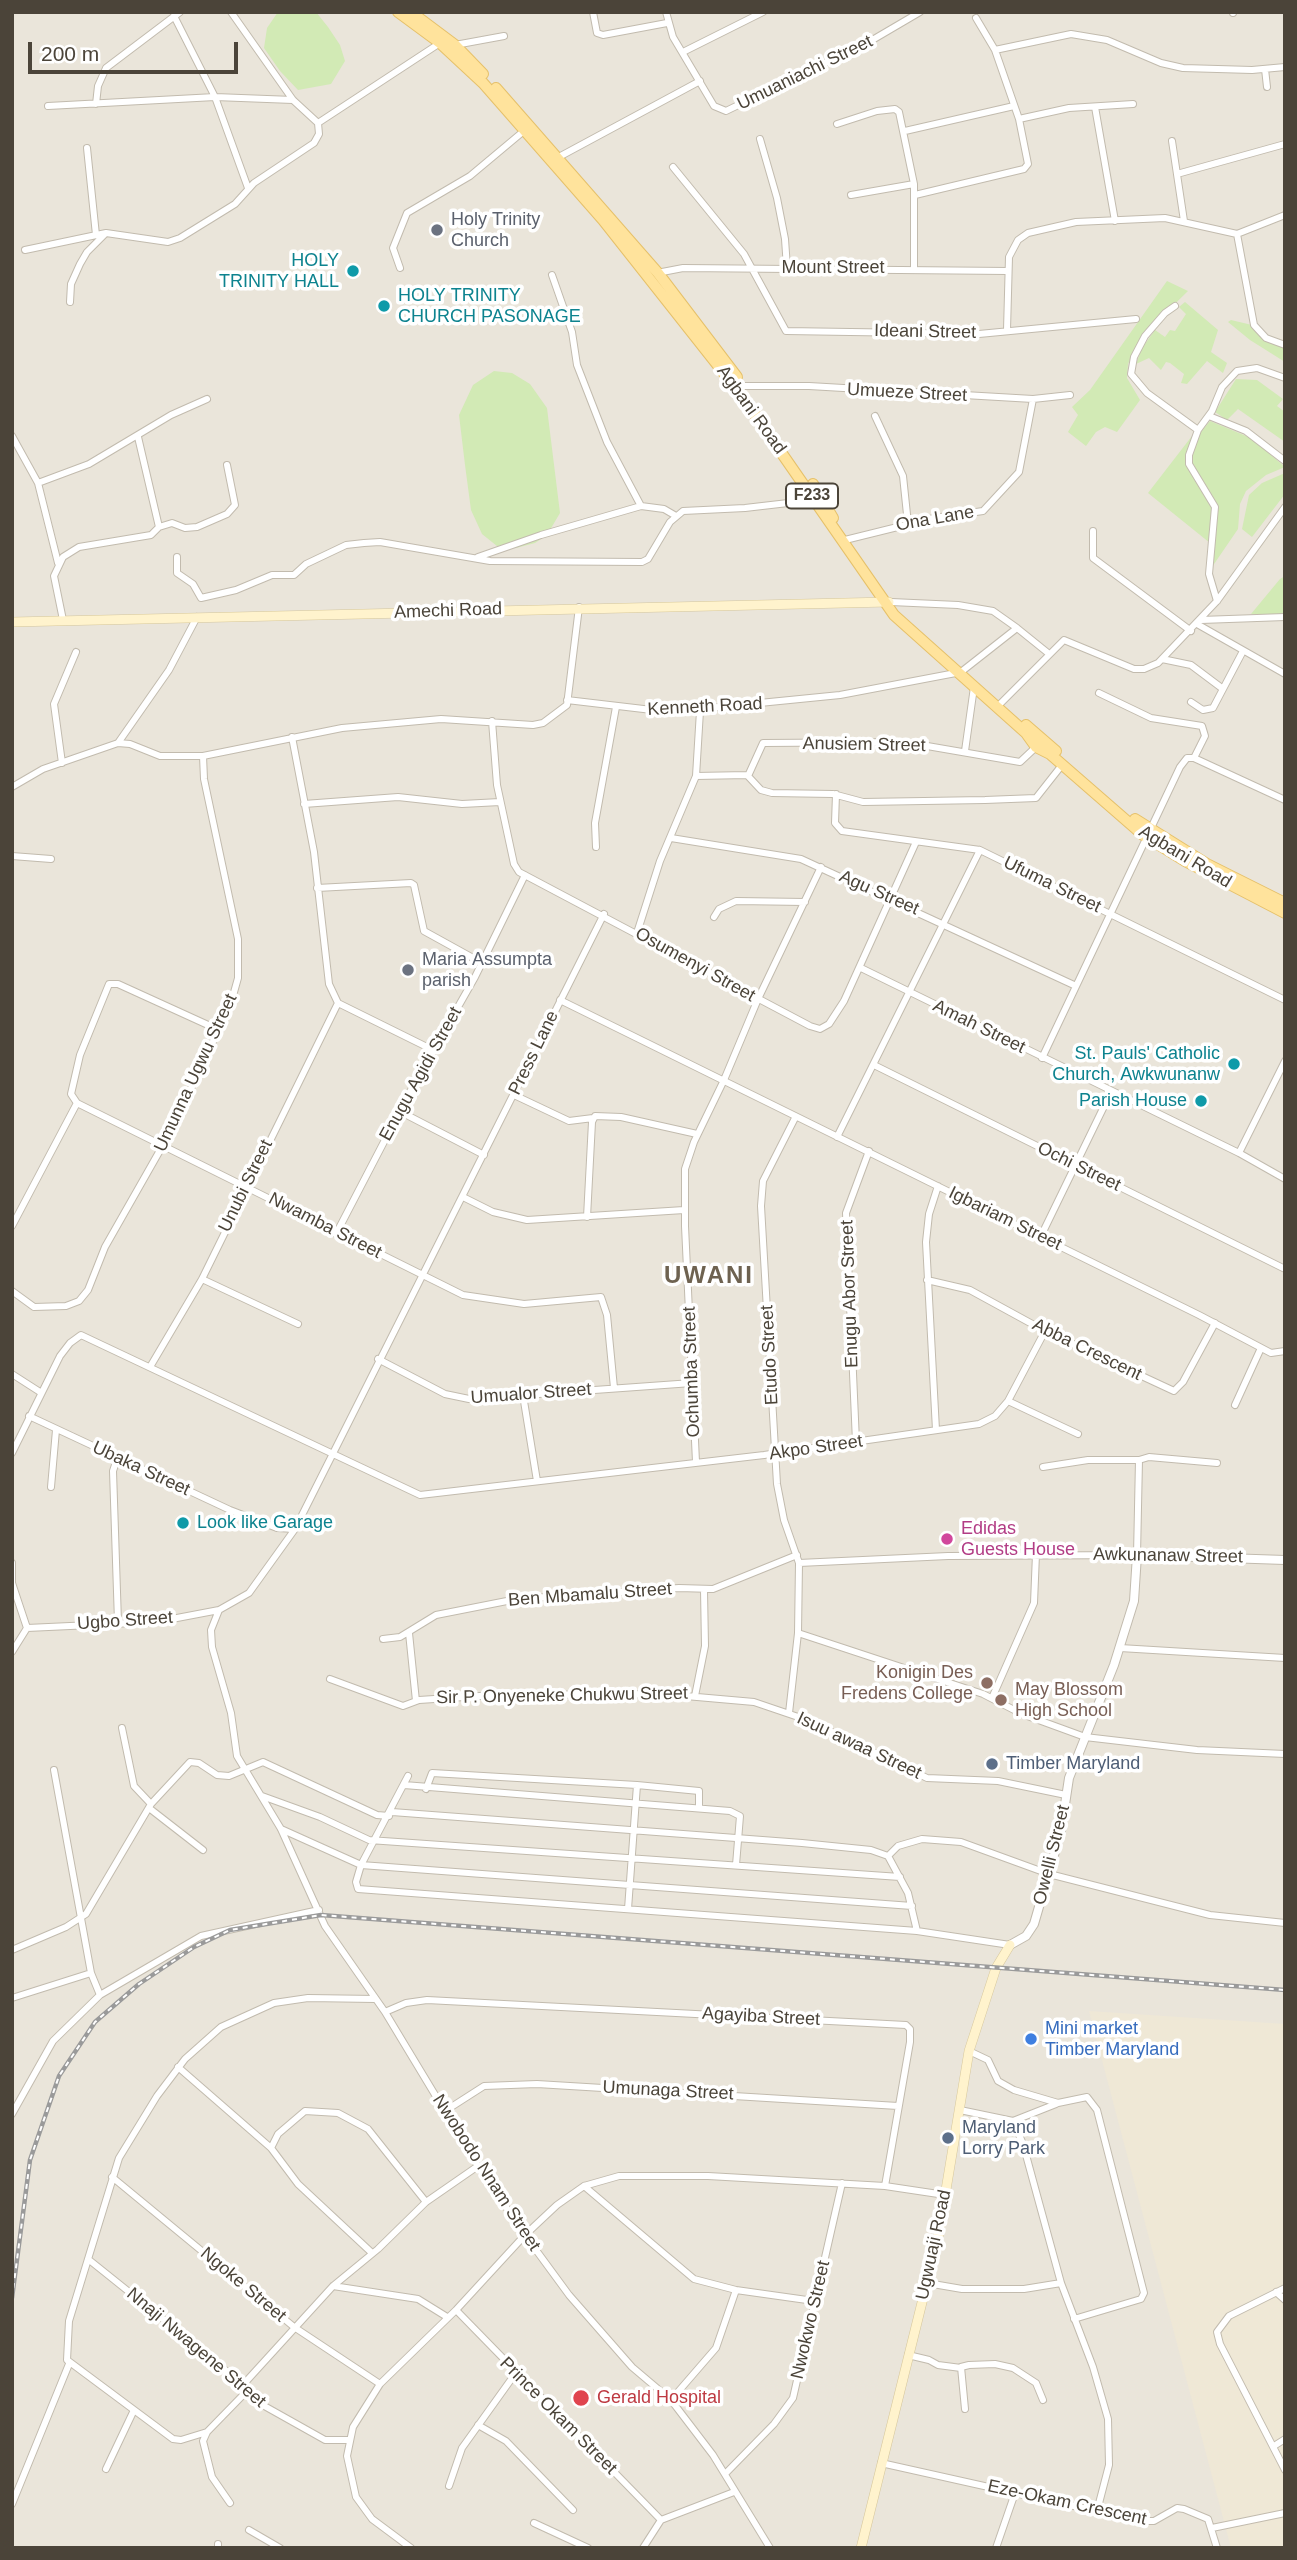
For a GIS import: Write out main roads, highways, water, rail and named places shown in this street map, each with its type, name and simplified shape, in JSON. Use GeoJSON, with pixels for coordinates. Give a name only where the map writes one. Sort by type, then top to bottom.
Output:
{"type":"FeatureCollection","features":[{"type":"Feature","properties":{"kind":"main road","name":"Agbani Road"},"geometry":{"type":"LineString","coordinates":[[398,12],[440,43],[483,83],[525,130],[556,159]]}},
{"type":"Feature","properties":{"kind":"main road","name":"Agbani Road"},"geometry":{"type":"LineString","coordinates":[[411,12],[426,17],[455,45],[653,273],[743,386],[887,602]]}},
{"type":"Feature","properties":{"kind":"main road","name":"Agbani Road"},"geometry":{"type":"LineString","coordinates":[[653,273],[819,498],[887,602],[974,687],[1026,733],[1036,747],[1185,861],[1285,912]]}},
{"type":"Feature","properties":{"kind":"main road","name":"Amechi Road"},"geometry":{"type":"LineString","coordinates":[[12,622],[887,602]]}},
{"type":"Feature","properties":{"kind":"main road","name":"Agbani Road"},"geometry":{"type":"LineString","coordinates":[[959,672],[1001,703],[1149,834],[1285,903]]}},
{"type":"Feature","properties":{"kind":"main road","name":"Ugwuaji Road"},"geometry":{"type":"LineString","coordinates":[[861,2548],[927,2283],[969,2051],[996,1968],[1010,1945]]}},
{"type":"Feature","properties":{"kind":"railway"},"geometry":{"type":"LineString","coordinates":[[12,2298],[30,2160],[59,2076],[95,2022],[139,1984],[194,1947],[230,1930],[321,1915],[1285,1990]]}},
{"type":"Feature","properties":{"kind":"place","name":"Holy Trinity Church"},"geometry":{"type":"Point","coordinates":[437,230]}},
{"type":"Feature","properties":{"kind":"place","name":"HOLY TRINITY HALL"},"geometry":{"type":"Point","coordinates":[353,271]}},
{"type":"Feature","properties":{"kind":"place","name":"HOLY TRINITY CHURCH PASONAGE"},"geometry":{"type":"Point","coordinates":[384,306]}},
{"type":"Feature","properties":{"kind":"place","name":"Maria Assumpta parish"},"geometry":{"type":"Point","coordinates":[408,970]}},
{"type":"Feature","properties":{"kind":"place","name":"St. Pauls' Catholic Church, Awkwunanw"},"geometry":{"type":"Point","coordinates":[1234,1064]}},
{"type":"Feature","properties":{"kind":"place","name":"Parish House"},"geometry":{"type":"Point","coordinates":[1201,1101]}},
{"type":"Feature","properties":{"kind":"place","name":"Look like Garage"},"geometry":{"type":"Point","coordinates":[183,1523]}},
{"type":"Feature","properties":{"kind":"place","name":"Edidas Guests House"},"geometry":{"type":"Point","coordinates":[947,1539]}},
{"type":"Feature","properties":{"kind":"place","name":"Konigin Des Fredens College"},"geometry":{"type":"Point","coordinates":[987,1683]}},
{"type":"Feature","properties":{"kind":"place","name":"May Blossom High School"},"geometry":{"type":"Point","coordinates":[1001,1700]}},
{"type":"Feature","properties":{"kind":"place","name":"Timber Maryland"},"geometry":{"type":"Point","coordinates":[992,1764]}},
{"type":"Feature","properties":{"kind":"place","name":"Mini market Timber Maryland"},"geometry":{"type":"Point","coordinates":[1031,2039]}},
{"type":"Feature","properties":{"kind":"place","name":"Maryland Lorry Park"},"geometry":{"type":"Point","coordinates":[948,2138]}},
{"type":"Feature","properties":{"kind":"place","name":"Gerald Hospital"},"geometry":{"type":"Point","coordinates":[581,2398]}},
{"type":"Feature","properties":{"kind":"district","name":"UWANI"},"geometry":{"type":"Point","coordinates":[709,1276]}}]}
